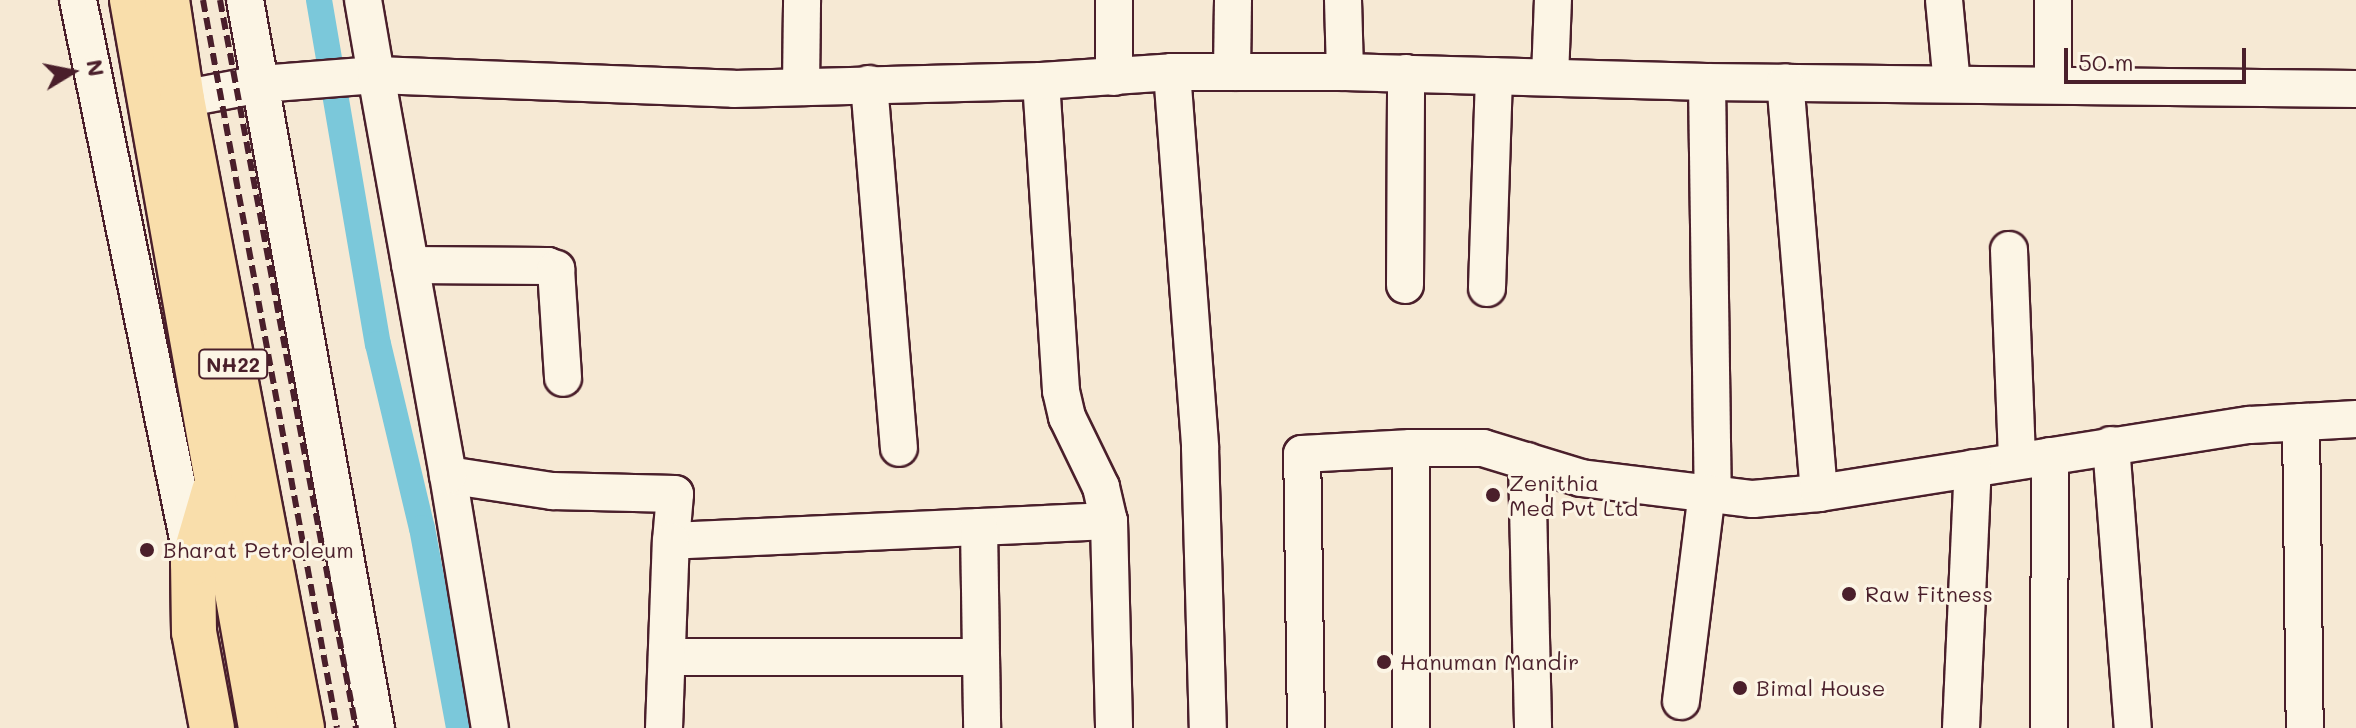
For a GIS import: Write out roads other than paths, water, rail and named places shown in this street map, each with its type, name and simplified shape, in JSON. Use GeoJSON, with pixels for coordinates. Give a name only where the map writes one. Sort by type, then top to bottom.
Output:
{"type":"FeatureCollection","features":[{"type":"Feature","properties":{"kind":"highway","name":"NH22"},"geometry":{"type":"LineString","coordinates":[[132,0],[217,481],[193,563],[194,632],[212,728]]}},
{"type":"Feature","properties":{"kind":"highway","name":"NH22"},"geometry":{"type":"LineString","coordinates":[[167,0],[182,99],[302,728]]}},
{"type":"Feature","properties":{"kind":"highway"},"geometry":{"type":"LineString","coordinates":[[217,481],[261,728]]}},
{"type":"Feature","properties":{"kind":"street"},"geometry":{"type":"LineString","coordinates":[[78,0],[193,563]]}},
{"type":"Feature","properties":{"kind":"street"},"geometry":{"type":"LineString","coordinates":[[245,0],[376,728]]}},
{"type":"Feature","properties":{"kind":"street"},"geometry":{"type":"LineString","coordinates":[[363,0],[370,75],[410,265],[490,728]]}},
{"type":"Feature","properties":{"kind":"street"},"geometry":{"type":"LineString","coordinates":[[801,87],[802,0]]}},
{"type":"Feature","properties":{"kind":"street"},"geometry":{"type":"LineString","coordinates":[[1114,0],[1114,77]]}},
{"type":"Feature","properties":{"kind":"street"},"geometry":{"type":"LineString","coordinates":[[1232,72],[1233,0]]}},
{"type":"Feature","properties":{"kind":"street"},"geometry":{"type":"LineString","coordinates":[[1343,0],[1345,72]]}},
{"type":"Feature","properties":{"kind":"street"},"geometry":{"type":"LineString","coordinates":[[1550,77],[1553,0]]}},
{"type":"Feature","properties":{"kind":"street"},"geometry":{"type":"LineString","coordinates":[[1944,0],[1952,84]]}},
{"type":"Feature","properties":{"kind":"street"},"geometry":{"type":"LineString","coordinates":[[2053,0],[2053,85]]}},
{"type":"Feature","properties":{"kind":"street"},"geometry":{"type":"LineString","coordinates":[[182,99],[261,84],[370,75],[734,89],[1041,81],[1172,72],[1345,72],[1707,82],[2356,89]]}},
{"type":"Feature","properties":{"kind":"street"},"geometry":{"type":"LineString","coordinates":[[1172,72],[1200,448],[1208,728]]}},
{"type":"Feature","properties":{"kind":"street"},"geometry":{"type":"LineString","coordinates":[[1405,285],[1406,73]]}},
{"type":"Feature","properties":{"kind":"street"},"geometry":{"type":"LineString","coordinates":[[1487,288],[1494,76]]}},
{"type":"Feature","properties":{"kind":"street"},"geometry":{"type":"LineString","coordinates":[[1041,81],[1061,391],[1067,417],[1092,464],[1109,521],[1114,728]]}},
{"type":"Feature","properties":{"kind":"street"},"geometry":{"type":"LineString","coordinates":[[1681,701],[1710,494],[1707,82]]}},
{"type":"Feature","properties":{"kind":"street"},"geometry":{"type":"LineString","coordinates":[[1785,82],[1819,493]]}},
{"type":"Feature","properties":{"kind":"street"},"geometry":{"type":"LineString","coordinates":[[869,84],[899,448]]}},
{"type":"Feature","properties":{"kind":"street"},"geometry":{"type":"LineString","coordinates":[[2009,250],[2033,459],[2049,728]]}},
{"type":"Feature","properties":{"kind":"street"},"geometry":{"type":"LineString","coordinates":[[410,265],[556,269],[563,378]]}},
{"type":"Feature","properties":{"kind":"street"},"geometry":{"type":"LineString","coordinates":[[1306,728],[1302,454],[1483,448],[1581,478],[1753,499],[1819,493],[2250,425],[2356,419]]}},
{"type":"Feature","properties":{"kind":"street"},"geometry":{"type":"LineString","coordinates":[[2301,422],[2305,728]]}},
{"type":"Feature","properties":{"kind":"street"},"geometry":{"type":"LineString","coordinates":[[2111,445],[2133,728]]}},
{"type":"Feature","properties":{"kind":"street"},"geometry":{"type":"LineString","coordinates":[[1411,448],[1411,728]]}},
{"type":"Feature","properties":{"kind":"street"},"geometry":{"type":"LineString","coordinates":[[1527,461],[1533,728]]}},
{"type":"Feature","properties":{"kind":"street"},"geometry":{"type":"LineString","coordinates":[[1961,728],[1973,468]]}},
{"type":"Feature","properties":{"kind":"street"},"geometry":{"type":"LineString","coordinates":[[448,475],[552,491],[675,494],[664,728]]}},
{"type":"Feature","properties":{"kind":"street"},"geometry":{"type":"LineString","coordinates":[[671,541],[1109,521]]}},
{"type":"Feature","properties":{"kind":"street"},"geometry":{"type":"LineString","coordinates":[[979,527],[982,728]]}},
{"type":"Feature","properties":{"kind":"street"},"geometry":{"type":"LineString","coordinates":[[667,657],[981,657]]}},
{"type":"Feature","properties":{"kind":"waterway"},"geometry":{"type":"LineString","coordinates":[[319,0],[378,344],[422,528],[459,728]]}},
{"type":"Feature","properties":{"kind":"railway"},"geometry":{"type":"LineString","coordinates":[[203,0],[337,728]]}},
{"type":"Feature","properties":{"kind":"railway"},"geometry":{"type":"LineString","coordinates":[[220,0],[356,728]]}},
{"type":"Feature","properties":{"kind":"place","name":"Zenithia Med Pvt Ltd"},"geometry":{"type":"Point","coordinates":[1493,495]}},
{"type":"Feature","properties":{"kind":"place","name":"Bharat Petroleum"},"geometry":{"type":"Point","coordinates":[147,550]}},
{"type":"Feature","properties":{"kind":"place","name":"Raw Fitness"},"geometry":{"type":"Point","coordinates":[1849,594]}},
{"type":"Feature","properties":{"kind":"place","name":"Hanuman Mandir"},"geometry":{"type":"Point","coordinates":[1384,662]}},
{"type":"Feature","properties":{"kind":"place","name":"Bimal House"},"geometry":{"type":"Point","coordinates":[1740,688]}}]}
